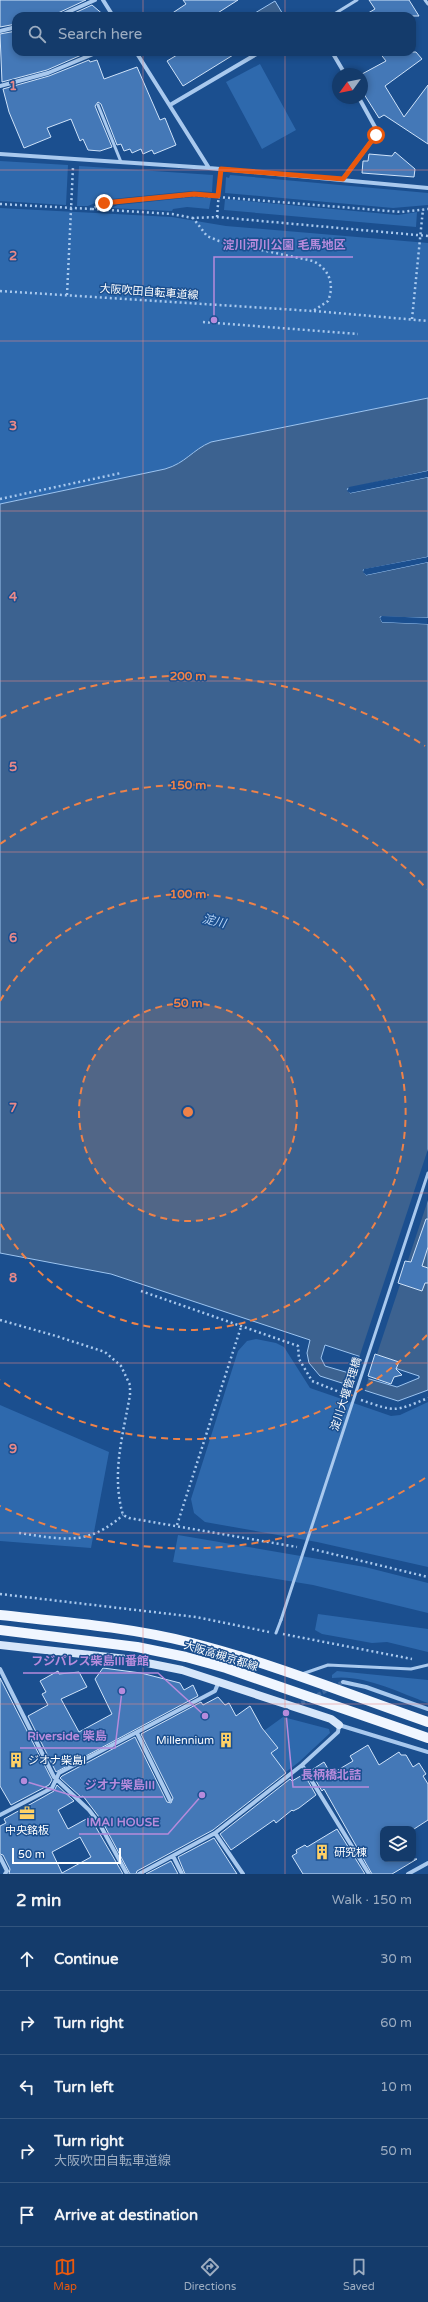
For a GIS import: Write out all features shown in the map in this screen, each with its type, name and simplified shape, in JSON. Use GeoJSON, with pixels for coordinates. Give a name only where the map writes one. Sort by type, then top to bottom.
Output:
{"type":"FeatureCollection","features":[{"type":"Feature","properties":{"kind":"main road","name":"大阪高槻京都線"},"geometry":{"type":"LineString","coordinates":[[0,1615],[83,1624],[164,1636],[218,1650],[428,1722]]}},
{"type":"Feature","properties":{"kind":"main road","name":"大阪高槻京都線"},"geometry":{"type":"LineString","coordinates":[[0,1630],[137,1647],[193,1659],[428,1738]]}},
{"type":"Feature","properties":{"kind":"street"},"geometry":{"type":"LineString","coordinates":[[69,12],[95,0]]}},
{"type":"Feature","properties":{"kind":"street"},"geometry":{"type":"LineString","coordinates":[[103,0],[110,12]]}},
{"type":"Feature","properties":{"kind":"street"},"geometry":{"type":"LineString","coordinates":[[0,30],[12,28]]}},
{"type":"Feature","properties":{"kind":"street"},"geometry":{"type":"LineString","coordinates":[[0,86],[48,73],[88,56]]}},
{"type":"Feature","properties":{"kind":"street"},"geometry":{"type":"LineString","coordinates":[[139,56],[209,168]]}},
{"type":"Feature","properties":{"kind":"street"},"geometry":{"type":"LineString","coordinates":[[170,105],[253,56]]}},
{"type":"Feature","properties":{"kind":"street"},"geometry":{"type":"LineString","coordinates":[[334,56],[341,68]]}},
{"type":"Feature","properties":{"kind":"street"},"geometry":{"type":"LineString","coordinates":[[343,179],[376,135],[375,127],[362,104]]}},
{"type":"Feature","properties":{"kind":"street"},"geometry":{"type":"LineString","coordinates":[[0,154],[209,168],[343,179],[428,188]]}},
{"type":"Feature","properties":{"kind":"street"},"geometry":{"type":"LineString","coordinates":[[0,1645],[127,1659],[182,1670],[331,1719],[339,1725],[428,1752]]}},
{"type":"Feature","properties":{"kind":"street"},"geometry":{"type":"LineString","coordinates":[[0,1669],[44,1758],[57,1779],[79,1798],[96,1819],[127,1874]]}},
{"type":"Feature","properties":{"kind":"street"},"geometry":{"type":"LineString","coordinates":[[0,1815],[52,1788],[59,1773],[215,1691],[219,1681]]}},
{"type":"Feature","properties":{"kind":"street"},"geometry":{"type":"LineString","coordinates":[[343,1682],[366,1687],[428,1709]]}},
{"type":"Feature","properties":{"kind":"street"},"geometry":{"type":"LineString","coordinates":[[139,1874],[215,1833],[302,1765],[338,1732],[339,1725]]}},
{"type":"Feature","properties":{"kind":"street"},"geometry":{"type":"LineString","coordinates":[[137,1733],[170,1800]]}},
{"type":"Feature","properties":{"kind":"street"},"geometry":{"type":"LineString","coordinates":[[302,1765],[369,1874]]}},
{"type":"Feature","properties":{"kind":"street"},"geometry":{"type":"LineString","coordinates":[[215,1833],[243,1874]]}},
{"type":"Feature","properties":{"kind":"street"},"geometry":{"type":"LineString","coordinates":[[173,1856],[182,1874]]}},
{"type":"Feature","properties":{"kind":"street"},"geometry":{"type":"LineString","coordinates":[[0,1857],[7,1871],[5,1874]]}},
{"type":"Feature","properties":{"kind":"street"},"geometry":{"type":"LineString","coordinates":[[408,1874],[428,1863]]}},
{"type":"Feature","properties":{"kind":"lane"},"geometry":{"type":"LineString","coordinates":[[338,12],[357,0]]}},
{"type":"Feature","properties":{"kind":"lane"},"geometry":{"type":"LineString","coordinates":[[425,0],[428,4]]}},
{"type":"Feature","properties":{"kind":"lane"},"geometry":{"type":"LineString","coordinates":[[98,105],[121,162]]}},
{"type":"Feature","properties":{"kind":"lane","name":"淀川大堰管理橋"},"geometry":{"type":"LineString","coordinates":[[276,1633],[428,1173]]}},
{"type":"Feature","properties":{"kind":"lane"},"geometry":{"type":"LineString","coordinates":[[295,1676],[328,1665],[411,1669],[428,1665]]}},
{"type":"Feature","properties":{"kind":"path"},"geometry":{"type":"LineString","coordinates":[[67,294],[73,166]]}},
{"type":"Feature","properties":{"kind":"path"},"geometry":{"type":"LineString","coordinates":[[216,217],[221,169]]}},
{"type":"Feature","properties":{"kind":"path"},"geometry":{"type":"LineString","coordinates":[[92,209],[104,203],[194,194],[401,212],[428,209]]}},
{"type":"Feature","properties":{"kind":"path"},"geometry":{"type":"LineString","coordinates":[[0,204],[92,209],[126,213],[172,214],[193,218],[216,217],[428,236]]}},
{"type":"Feature","properties":{"kind":"path"},"geometry":{"type":"LineString","coordinates":[[412,319],[423,209]]}},
{"type":"Feature","properties":{"kind":"path"},"geometry":{"type":"LineString","coordinates":[[193,218],[207,236],[219,241],[313,261],[321,265],[329,276],[331,289],[328,301],[313,311]]}},
{"type":"Feature","properties":{"kind":"path","name":"大阪吹田自転車道線"},"geometry":{"type":"LineString","coordinates":[[0,291],[67,294],[313,311],[428,321]]}},
{"type":"Feature","properties":{"kind":"path"},"geometry":{"type":"LineString","coordinates":[[203,322],[358,334]]}},
{"type":"Feature","properties":{"kind":"path"},"geometry":{"type":"LineString","coordinates":[[0,499],[121,473]]}},
{"type":"Feature","properties":{"kind":"path"},"geometry":{"type":"LineString","coordinates":[[141,1291],[298,1346],[299,1359],[312,1381],[316,1384],[351,1397]]}},
{"type":"Feature","properties":{"kind":"path"},"geometry":{"type":"LineString","coordinates":[[0,1320],[105,1352],[121,1366],[130,1385],[130,1395],[117,1469],[117,1487],[122,1514],[129,1518],[177,1525],[298,1547]]}},
{"type":"Feature","properties":{"kind":"path"},"geometry":{"type":"LineString","coordinates":[[177,1525],[241,1327]]}},
{"type":"Feature","properties":{"kind":"path"},"geometry":{"type":"LineString","coordinates":[[358,1399],[386,1409],[397,1410],[428,1398]]}},
{"type":"Feature","properties":{"kind":"path"},"geometry":{"type":"LineString","coordinates":[[19,1533],[72,1540],[81,1538],[107,1527],[122,1514]]}},
{"type":"Feature","properties":{"kind":"path"},"geometry":{"type":"LineString","coordinates":[[305,1548],[428,1577]]}},
{"type":"Feature","properties":{"kind":"path"},"geometry":{"type":"LineString","coordinates":[[0,1594],[189,1616],[415,1660]]}},
{"type":"Feature","properties":{"kind":"shaded area"},"geometry":{"type":"Polygon","coordinates":[[[260,64],[296,130],[262,149],[226,82],[260,64]]]}},
{"type":"Feature","properties":{"kind":"shaded area"},"geometry":{"type":"Polygon","coordinates":[[[0,161],[68,165],[66,205],[0,201],[0,161]]]}},
{"type":"Feature","properties":{"kind":"shaded area"},"geometry":{"type":"Polygon","coordinates":[[[79,166],[213,175],[212,192],[192,191],[102,200],[88,206],[77,206],[79,166]]]}},
{"type":"Feature","properties":{"kind":"shaded area"},"geometry":{"type":"Polygon","coordinates":[[[230,175],[428,193],[428,205],[393,208],[225,193],[226,177],[229,178],[230,175]]]}},
{"type":"Feature","properties":{"kind":"shaded area"},"geometry":{"type":"Polygon","coordinates":[[[194,197],[211,198],[209,209],[187,207],[173,209],[172,211],[110,208],[118,205],[194,197]]]}},
{"type":"Feature","properties":{"kind":"shaded area"},"geometry":{"type":"Polygon","coordinates":[[[225,199],[398,215],[417,212],[416,227],[224,210],[225,199]]]}},
{"type":"Feature","properties":{"kind":"shaded area"},"geometry":{"type":"Polygon","coordinates":[[[0,208],[172,217],[226,226],[428,243],[428,398],[211,442],[204,445],[184,460],[165,469],[0,504],[0,208]]]}},
{"type":"Feature","properties":{"kind":"shaded area"},"geometry":{"type":"Polygon","coordinates":[[[256,1339],[276,1343],[284,1347],[310,1388],[391,1416],[400,1415],[428,1402],[428,1567],[317,1542],[205,1522],[194,1513],[191,1499],[238,1351],[247,1341],[256,1339]]]}},
{"type":"Feature","properties":{"kind":"shaded area"},"geometry":{"type":"Polygon","coordinates":[[[0,1405],[109,1452],[91,1548],[0,1541],[0,1405]]]}},
{"type":"Feature","properties":{"kind":"shaded area"},"geometry":{"type":"Polygon","coordinates":[[[178,1535],[365,1567],[428,1583],[428,1613],[313,1585],[173,1562],[178,1535]]]}},
{"type":"Feature","properties":{"kind":"shaded area"},"geometry":{"type":"Polygon","coordinates":[[[318,1614],[428,1629],[428,1652],[387,1642],[372,1643],[322,1634],[315,1630],[318,1614]]]}},
{"type":"Feature","properties":{"kind":"shaded area"},"geometry":{"type":"Polygon","coordinates":[[[337,1671],[428,1680],[428,1703],[368,1681],[344,1677],[332,1678],[332,1675],[337,1671]]]}},
{"type":"Feature","properties":{"kind":"shaded area"},"geometry":{"type":"Polygon","coordinates":[[[283,1717],[329,1729],[330,1733],[299,1762],[257,1794],[228,1757],[283,1717]]]}},
{"type":"Feature","properties":{"kind":"water"},"geometry":{"type":"Polygon","coordinates":[[[275,1],[282,12],[257,12],[275,1]]]}},
{"type":"Feature","properties":{"kind":"water","name":"淀川"},"geometry":{"type":"Polygon","coordinates":[[[428,398],[428,471],[347,489],[350,493],[428,477],[428,557],[363,570],[366,575],[428,562],[428,618],[380,617],[382,622],[428,624],[428,1390],[398,1401],[320,1376],[309,1363],[307,1353],[310,1340],[111,1274],[0,1253],[0,504],[165,469],[184,460],[204,445],[211,442],[428,398]],[[325,1345],[321,1358],[325,1366],[397,1387],[419,1378],[419,1376],[325,1345]]]}},
{"type":"Feature","properties":{"kind":"pier"},"geometry":{"type":"Polygon","coordinates":[[[428,471],[428,473],[349,490],[428,475],[428,477],[350,493],[347,491],[349,487],[428,471]]]}},
{"type":"Feature","properties":{"kind":"pier"},"geometry":{"type":"Polygon","coordinates":[[[428,557],[428,559],[365,572],[428,560],[428,562],[366,575],[363,572],[364,569],[428,557]]]}},
{"type":"Feature","properties":{"kind":"pier"},"geometry":{"type":"Polygon","coordinates":[[[382,616],[428,618],[428,620],[382,618],[428,622],[428,624],[382,622],[380,618],[382,616]]]}},
{"type":"Feature","properties":{"kind":"pier"},"geometry":{"type":"Polygon","coordinates":[[[428,1149],[428,1200],[374,1363],[359,1358],[428,1149]]]}},
{"type":"Feature","properties":{"kind":"pier"},"geometry":{"type":"Polygon","coordinates":[[[354,1372],[369,1377],[364,1393],[349,1388],[354,1372]]]}},
{"type":"Feature","properties":{"kind":"building"},"geometry":{"type":"Polygon","coordinates":[[[0,0],[86,0],[60,12],[12,12],[12,25],[0,27],[0,0]]]}},
{"type":"Feature","properties":{"kind":"building"},"geometry":{"type":"Polygon","coordinates":[[[183,0],[238,0],[219,12],[174,12],[186,4],[183,0]]]}},
{"type":"Feature","properties":{"kind":"building"},"geometry":{"type":"Polygon","coordinates":[[[369,0],[409,0],[419,16],[416,16],[416,12],[370,12],[375,9],[369,0]]]}},
{"type":"Feature","properties":{"kind":"building"},"geometry":{"type":"Polygon","coordinates":[[[92,5],[100,12],[77,12],[92,5]]]}},
{"type":"Feature","properties":{"kind":"building"},"geometry":{"type":"Polygon","coordinates":[[[12,32],[12,56],[79,56],[47,70],[2,82],[0,34],[12,32]]]}},
{"type":"Feature","properties":{"kind":"building"},"geometry":{"type":"Polygon","coordinates":[[[416,52],[422,59],[385,86],[404,117],[428,85],[428,144],[384,115],[379,118],[368,101],[368,71],[386,61],[382,56],[416,56],[416,52]]]}},
{"type":"Feature","properties":{"kind":"building"},"geometry":{"type":"Polygon","coordinates":[[[175,56],[232,56],[183,86],[167,61],[175,56]]]}},
{"type":"Feature","properties":{"kind":"building"},"geometry":{"type":"Polygon","coordinates":[[[89,60],[90,62],[97,60],[104,79],[137,67],[160,120],[165,118],[176,145],[154,154],[152,150],[143,154],[141,149],[132,153],[130,149],[124,151],[121,144],[117,145],[101,104],[98,102],[95,106],[112,147],[100,151],[88,150],[83,139],[80,141],[71,119],[47,128],[51,137],[24,148],[9,112],[3,89],[49,76],[89,60]]]}},
{"type":"Feature","properties":{"kind":"building"},"geometry":{"type":"Polygon","coordinates":[[[395,152],[415,169],[414,177],[362,173],[363,161],[368,161],[369,154],[392,156],[395,152]]]}},
{"type":"Feature","properties":{"kind":"building"},"geometry":{"type":"Polygon","coordinates":[[[426,1219],[428,1219],[428,1247],[422,1266],[428,1268],[428,1283],[425,1283],[422,1291],[398,1283],[405,1261],[411,1262],[426,1219]]]}},
{"type":"Feature","properties":{"kind":"building"},"geometry":{"type":"Polygon","coordinates":[[[375,1354],[399,1362],[396,1369],[402,1375],[394,1377],[391,1384],[368,1376],[375,1354]]]}},
{"type":"Feature","properties":{"kind":"building"},"geometry":{"type":"Polygon","coordinates":[[[103,1668],[141,1673],[180,1683],[184,1690],[193,1685],[198,1696],[56,1772],[28,1716],[48,1705],[42,1694],[46,1692],[40,1681],[58,1671],[59,1674],[79,1672],[87,1687],[61,1699],[79,1732],[112,1714],[95,1679],[103,1668]]]}},
{"type":"Feature","properties":{"kind":"building"},"geometry":{"type":"Polygon","coordinates":[[[0,1678],[52,1780],[49,1785],[11,1805],[0,1786],[0,1678]]]}},
{"type":"Feature","properties":{"kind":"building"},"geometry":{"type":"Polygon","coordinates":[[[218,1697],[225,1705],[229,1703],[236,1716],[250,1706],[262,1728],[278,1748],[271,1753],[286,1773],[213,1830],[137,1871],[136,1874],[130,1874],[102,1821],[83,1796],[81,1797],[60,1778],[135,1737],[167,1802],[171,1803],[173,1798],[141,1734],[201,1702],[203,1705],[218,1697]]]}},
{"type":"Feature","properties":{"kind":"building"},"geometry":{"type":"Polygon","coordinates":[[[368,1745],[379,1765],[399,1752],[401,1755],[406,1755],[413,1767],[419,1763],[426,1774],[423,1776],[428,1784],[428,1820],[416,1828],[416,1826],[380,1826],[380,1862],[412,1862],[392,1874],[372,1874],[324,1789],[322,1791],[310,1771],[324,1762],[331,1774],[353,1761],[350,1756],[368,1745]]]}},
{"type":"Feature","properties":{"kind":"building"},"geometry":{"type":"Polygon","coordinates":[[[304,1774],[316,1795],[299,1808],[293,1811],[292,1810],[276,1823],[274,1820],[231,1850],[220,1834],[290,1779],[292,1781],[304,1774]]]}},
{"type":"Feature","properties":{"kind":"building"},"geometry":{"type":"Polygon","coordinates":[[[57,1785],[74,1801],[58,1810],[68,1829],[90,1817],[123,1874],[9,1874],[10,1869],[3,1855],[0,1854],[0,1826],[6,1823],[4,1819],[54,1791],[57,1785]],[[80,1837],[52,1852],[62,1873],[91,1857],[80,1837]]]}},
{"type":"Feature","properties":{"kind":"building","name":"研究棟"},"geometry":{"type":"Polygon","coordinates":[[[337,1829],[365,1874],[303,1874],[292,1856],[297,1853],[296,1850],[305,1845],[307,1847],[337,1829]]]}},
{"type":"Feature","properties":{"kind":"building"},"geometry":{"type":"Polygon","coordinates":[[[214,1838],[237,1874],[185,1874],[178,1857],[214,1838]]]}},
{"type":"Feature","properties":{"kind":"building"},"geometry":{"type":"Polygon","coordinates":[[[171,1861],[178,1874],[146,1874],[171,1861]]]}},
{"type":"Feature","properties":{"kind":"tunnel"},"geometry":{"type":"LineString","coordinates":[[296,1706],[343,1682]]}},
{"type":"Feature","properties":{"kind":"place","name":"淀川河川公園 毛馬地区"},"geometry":{"type":"Point","coordinates":[214,320]}},
{"type":"Feature","properties":{"kind":"place","name":"Riverside 柴島"},"geometry":{"type":"Point","coordinates":[122,1691]}},
{"type":"Feature","properties":{"kind":"place","name":"長柄橋北詰"},"geometry":{"type":"Point","coordinates":[286,1713]}},
{"type":"Feature","properties":{"kind":"place","name":"フジパレス柴島III番館"},"geometry":{"type":"Point","coordinates":[205,1716]}},
{"type":"Feature","properties":{"kind":"place","name":"Millennium"},"geometry":{"type":"Point","coordinates":[226,1740]}},
{"type":"Feature","properties":{"kind":"place","name":"ジオナ柴島I"},"geometry":{"type":"Point","coordinates":[16,1760]}},
{"type":"Feature","properties":{"kind":"place","name":"ジオナ柴島III"},"geometry":{"type":"Point","coordinates":[24,1781]}},
{"type":"Feature","properties":{"kind":"place","name":"IMAI HOUSE"},"geometry":{"type":"Point","coordinates":[202,1795]}},
{"type":"Feature","properties":{"kind":"place","name":"中央銘板"},"geometry":{"type":"Point","coordinates":[27,1813]}},
{"type":"Feature","properties":{"kind":"place","name":"研究棟"},"geometry":{"type":"Point","coordinates":[322,1852]}},
{"type":"Feature","properties":{"kind":"route"},"geometry":{"type":"LineString","coordinates":[[104,203],[194,194],[218,196],[221,169],[343,179],[376,135]]}}]}
